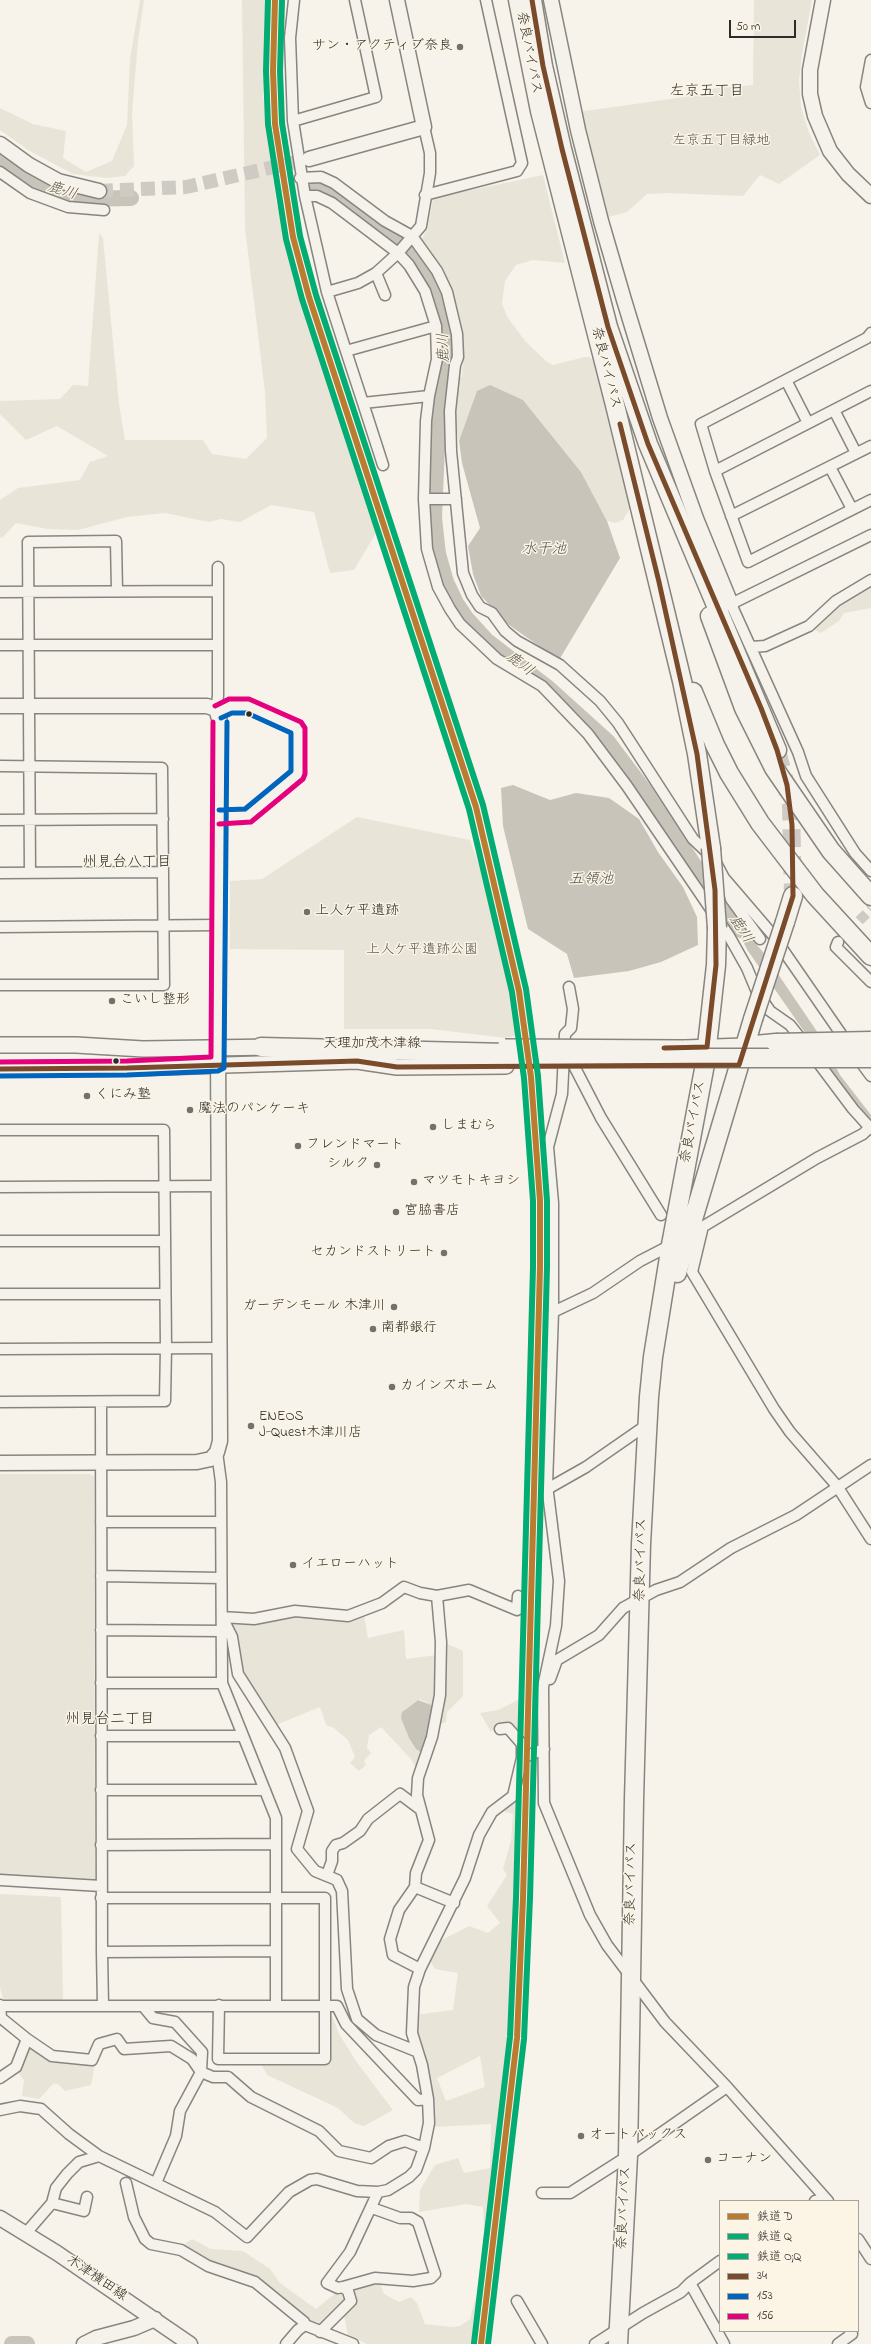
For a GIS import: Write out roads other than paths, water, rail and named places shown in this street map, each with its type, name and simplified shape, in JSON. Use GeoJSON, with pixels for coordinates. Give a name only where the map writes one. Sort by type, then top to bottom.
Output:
{"type":"FeatureCollection","features":[{"type":"Feature","properties":{"kind":"highway","name":"奈良バイパス"},"geometry":{"type":"LineString","coordinates":[[518,0],[540,111],[659,582],[697,754],[711,848],[717,928],[716,965],[706,1056],[678,1241],[653,1357],[648,1424],[641,1544],[641,1598],[633,1808],[632,1979],[628,2156],[618,2336]]}},
{"type":"Feature","properties":{"kind":"highway","name":"奈良バイパス"},"geometry":{"type":"LineString","coordinates":[[532,0],[543,66],[562,150],[608,327],[648,444],[777,750]]}},
{"type":"Feature","properties":{"kind":"highway"},"geometry":{"type":"LineString","coordinates":[[678,514],[719,644],[758,738],[774,768],[810,823],[831,851],[871,896]]}},
{"type":"Feature","properties":{"kind":"highway"},"geometry":{"type":"LineString","coordinates":[[659,582],[692,688],[712,740],[729,774],[760,823],[795,871],[834,918],[871,956]]}},
{"type":"Feature","properties":{"kind":"highway","name":"奈良バイパス"},"geometry":{"type":"LineString","coordinates":[[678,1241],[739,1065],[793,896]]}},
{"type":"Feature","properties":{"kind":"highway"},"geometry":{"type":"LineString","coordinates":[[745,1046],[776,1043],[871,1041]]}},
{"type":"Feature","properties":{"kind":"highway"},"geometry":{"type":"LineString","coordinates":[[261,1047],[506,1056],[871,1058]]}},
{"type":"Feature","properties":{"kind":"highway"},"geometry":{"type":"LineString","coordinates":[[357,1061],[374,1058],[849,1051],[871,1049]]}},
{"type":"Feature","properties":{"kind":"highway"},"geometry":{"type":"LineString","coordinates":[[739,1065],[871,1066]]}},
{"type":"Feature","properties":{"kind":"main road"},"geometry":{"type":"LineString","coordinates":[[0,1045],[76,1045],[144,1049],[261,1047]]}},
{"type":"Feature","properties":{"kind":"main road"},"geometry":{"type":"LineString","coordinates":[[506,1056],[684,1064],[706,1056],[745,1046]]}},
{"type":"Feature","properties":{"kind":"main road"},"geometry":{"type":"LineString","coordinates":[[506,1056],[684,1048],[739,1065]]}},
{"type":"Feature","properties":{"kind":"main road","name":"天理加茂木津線"},"geometry":{"type":"LineString","coordinates":[[0,1069],[127,1068],[218,1064],[357,1061]]}},
{"type":"Feature","properties":{"kind":"street"},"geometry":{"type":"LineString","coordinates":[[294,0],[290,38],[293,121],[300,178],[327,292],[383,465]]}},
{"type":"Feature","properties":{"kind":"street"},"geometry":{"type":"LineString","coordinates":[[293,121],[376,97],[355,0]]}},
{"type":"Feature","properties":{"kind":"street"},"geometry":{"type":"LineString","coordinates":[[327,292],[358,283],[376,273],[421,226],[430,173],[430,153],[396,0]]}},
{"type":"Feature","properties":{"kind":"street"},"geometry":{"type":"LineString","coordinates":[[425,196],[517,171],[522,163],[486,0]]}},
{"type":"Feature","properties":{"kind":"street"},"geometry":{"type":"LineString","coordinates":[[551,0],[578,130],[601,222],[660,418],[697,521],[750,647],[798,752],[806,776],[855,853],[871,871]]}},
{"type":"Feature","properties":{"kind":"street"},"geometry":{"type":"LineString","coordinates":[[824,0],[810,70],[810,94],[815,116],[830,151],[848,174],[871,196]]}},
{"type":"Feature","properties":{"kind":"street"},"geometry":{"type":"LineString","coordinates":[[871,60],[866,87],[871,103]]}},
{"type":"Feature","properties":{"kind":"street"},"geometry":{"type":"LineString","coordinates":[[308,159],[424,127]]}},
{"type":"Feature","properties":{"kind":"street"},"geometry":{"type":"LineString","coordinates":[[0,144],[29,165],[58,182],[99,191]]}},
{"type":"Feature","properties":{"kind":"street"},"geometry":{"type":"LineString","coordinates":[[0,172],[30,193],[68,208],[104,210]]}},
{"type":"Feature","properties":{"kind":"street"},"geometry":{"type":"LineString","coordinates":[[300,178],[321,177],[334,183],[385,221],[404,245],[409,265],[425,291],[436,326],[437,360],[429,396],[426,421],[424,499],[427,549],[438,587],[460,624],[497,659],[542,686],[588,734],[627,786],[729,936],[761,998],[770,1011],[790,1025],[800,1036],[853,1110],[870,1128],[863,1134],[817,1158],[678,1241],[640,1261],[586,1296],[553,1312]]}},
{"type":"Feature","properties":{"kind":"street"},"geometry":{"type":"LineString","coordinates":[[304,196],[317,196],[332,203],[404,245],[437,271],[447,292],[457,334],[458,357],[455,365],[450,411],[463,573],[472,595],[480,607],[492,613],[506,631],[517,641],[560,665],[600,701],[630,739],[693,839],[714,859],[724,878],[731,899],[760,939]]}},
{"type":"Feature","properties":{"kind":"street"},"geometry":{"type":"LineString","coordinates":[[376,273],[385,295]]}},
{"type":"Feature","properties":{"kind":"street"},"geometry":{"type":"LineString","coordinates":[[346,352],[436,326]]}},
{"type":"Feature","properties":{"kind":"street"},"geometry":{"type":"LineString","coordinates":[[871,333],[867,338],[701,424],[715,471],[748,562],[871,500]]}},
{"type":"Feature","properties":{"kind":"street"},"geometry":{"type":"LineString","coordinates":[[786,380],[808,423]]}},
{"type":"Feature","properties":{"kind":"street"},"geometry":{"type":"LineString","coordinates":[[715,471],[871,391]]}},
{"type":"Feature","properties":{"kind":"street"},"geometry":{"type":"LineString","coordinates":[[362,403],[429,396]]}},
{"type":"Feature","properties":{"kind":"street"},"geometry":{"type":"LineString","coordinates":[[834,410],[856,453]]}},
{"type":"Feature","properties":{"kind":"street"},"geometry":{"type":"LineString","coordinates":[[731,516],[871,446]]}},
{"type":"Feature","properties":{"kind":"street"},"geometry":{"type":"LineString","coordinates":[[830,467],[852,509]]}},
{"type":"Feature","properties":{"kind":"street"},"geometry":{"type":"LineString","coordinates":[[424,499],[456,498]]}},
{"type":"Feature","properties":{"kind":"street"},"geometry":{"type":"LineString","coordinates":[[732,604],[871,535]]}},
{"type":"Feature","properties":{"kind":"street"},"geometry":{"type":"LineString","coordinates":[[30,873],[28,766],[28,542],[116,541],[117,591]]}},
{"type":"Feature","properties":{"kind":"street"},"geometry":{"type":"LineString","coordinates":[[218,567],[217,711],[220,722],[218,1047],[220,1442],[217,1452],[221,1482],[222,1682],[242,1736],[276,1818],[276,2006]]}},
{"type":"Feature","properties":{"kind":"street"},"geometry":{"type":"LineString","coordinates":[[750,647],[765,646],[809,626],[836,601],[871,580]]}},
{"type":"Feature","properties":{"kind":"street"},"geometry":{"type":"LineString","coordinates":[[0,592],[218,591]]}},
{"type":"Feature","properties":{"kind":"street"},"geometry":{"type":"LineString","coordinates":[[0,645],[218,645]]}},
{"type":"Feature","properties":{"kind":"street"},"geometry":{"type":"LineString","coordinates":[[0,706],[207,706],[217,711],[230,706],[248,706],[298,728],[298,774],[248,816],[219,817]]}},
{"type":"Feature","properties":{"kind":"street"},"geometry":{"type":"LineString","coordinates":[[0,766],[162,768],[164,925],[164,985],[0,985]]}},
{"type":"Feature","properties":{"kind":"street"},"geometry":{"type":"LineString","coordinates":[[0,820],[163,819]]}},
{"type":"Feature","properties":{"kind":"street"},"geometry":{"type":"LineString","coordinates":[[0,873],[163,872]]}},
{"type":"Feature","properties":{"kind":"street"},"geometry":{"type":"LineString","coordinates":[[724,878],[772,934],[819,1004],[871,1076]]}},
{"type":"Feature","properties":{"kind":"street"},"geometry":{"type":"LineString","coordinates":[[0,927],[219,925]]}},
{"type":"Feature","properties":{"kind":"street"},"geometry":{"type":"LineString","coordinates":[[838,942],[836,947],[871,982]]}},
{"type":"Feature","properties":{"kind":"street"},"geometry":{"type":"LineString","coordinates":[[569,987],[573,1009],[571,1028],[565,1034],[562,1094],[548,1148],[553,1203],[553,1312],[549,1488],[559,1581],[556,1626],[545,1675],[544,1803],[590,1915],[607,1945],[665,2022],[727,2087],[823,2200]]}},
{"type":"Feature","properties":{"kind":"street"},"geometry":{"type":"LineString","coordinates":[[564,1056],[572,1062],[601,1118],[661,1215]]}},
{"type":"Feature","properties":{"kind":"street"},"geometry":{"type":"LineString","coordinates":[[0,1130],[164,1130],[166,1241],[165,1401],[0,1402]]}},
{"type":"Feature","properties":{"kind":"street"},"geometry":{"type":"LineString","coordinates":[[0,1187],[165,1188],[219,1186]]}},
{"type":"Feature","properties":{"kind":"street"},"geometry":{"type":"LineString","coordinates":[[703,1226],[692,1272],[774,1409],[790,1432],[837,1486],[871,1538]]}},
{"type":"Feature","properties":{"kind":"street"},"geometry":{"type":"LineString","coordinates":[[0,1241],[166,1241]]}},
{"type":"Feature","properties":{"kind":"street"},"geometry":{"type":"LineString","coordinates":[[0,1294],[165,1294]]}},
{"type":"Feature","properties":{"kind":"street"},"geometry":{"type":"LineString","coordinates":[[0,1348],[219,1348]]}},
{"type":"Feature","properties":{"kind":"street"},"geometry":{"type":"LineString","coordinates":[[101,1402],[101,1790],[103,2006]]}},
{"type":"Feature","properties":{"kind":"street"},"geometry":{"type":"LineString","coordinates":[[549,1488],[586,1467],[648,1424]]}},
{"type":"Feature","properties":{"kind":"street"},"geometry":{"type":"LineString","coordinates":[[0,1463],[197,1462],[211,1458],[217,1452]]}},
{"type":"Feature","properties":{"kind":"street"},"geometry":{"type":"LineString","coordinates":[[544,1698],[557,1660],[599,1636],[623,1608],[641,1598],[680,1582],[731,1548],[796,1515],[871,1464]]}},
{"type":"Feature","properties":{"kind":"street"},"geometry":{"type":"LineString","coordinates":[[101,1522],[221,1522]]}},
{"type":"Feature","properties":{"kind":"street"},"geometry":{"type":"LineString","coordinates":[[101,1576],[222,1578]]}},
{"type":"Feature","properties":{"kind":"street"},"geometry":{"type":"LineString","coordinates":[[222,1617],[254,1619],[295,1611],[348,1616],[382,1603],[404,1586],[420,1593],[437,1596],[469,1590],[517,1610],[518,1596]]}},
{"type":"Feature","properties":{"kind":"street"},"geometry":{"type":"LineString","coordinates":[[420,1970],[393,1955],[390,1939],[399,1910],[415,1887],[416,1873],[429,1840],[417,1795],[418,1778],[432,1737],[440,1696],[441,1642],[437,1596]]}},
{"type":"Feature","properties":{"kind":"street"},"geometry":{"type":"LineString","coordinates":[[222,1617],[232,1637],[238,1674],[286,1748],[308,1811],[297,1849],[315,1871],[337,1880],[342,1891],[347,1989],[357,2018],[376,2035],[416,2052]]}},
{"type":"Feature","properties":{"kind":"street"},"geometry":{"type":"LineString","coordinates":[[101,1630],[222,1631]]}},
{"type":"Feature","properties":{"kind":"street"},"geometry":{"type":"LineString","coordinates":[[102,1683],[222,1682]]}},
{"type":"Feature","properties":{"kind":"street"},"geometry":{"type":"LineString","coordinates":[[0,2110],[15,2106],[41,2109],[69,2134],[99,2156],[215,2212],[248,2237],[290,2192],[310,2180],[316,2179],[357,2191],[378,2192],[388,2190],[409,2177],[416,2170],[429,2133],[428,2099],[422,2065],[416,2052],[412,2033],[414,1987],[420,1970],[465,1878],[480,1835],[492,1812],[513,1796],[522,1758],[522,1744],[508,1728],[500,1728]]}},
{"type":"Feature","properties":{"kind":"street"},"geometry":{"type":"LineString","coordinates":[[101,1736],[242,1736]]}},
{"type":"Feature","properties":{"kind":"street"},"geometry":{"type":"LineString","coordinates":[[522,1758],[544,1749]]}},
{"type":"Feature","properties":{"kind":"street"},"geometry":{"type":"LineString","coordinates":[[101,1790],[264,1790]]}},
{"type":"Feature","properties":{"kind":"street"},"geometry":{"type":"LineString","coordinates":[[327,1875],[332,1861],[332,1851],[336,1846],[360,1831],[368,1820],[400,1794],[420,1808]]}},
{"type":"Feature","properties":{"kind":"street"},"geometry":{"type":"LineString","coordinates":[[102,1845],[276,1844]]}},
{"type":"Feature","properties":{"kind":"street"},"geometry":{"type":"LineString","coordinates":[[0,1880],[102,1886]]}},
{"type":"Feature","properties":{"kind":"street"},"geometry":{"type":"LineString","coordinates":[[415,1887],[454,1903]]}},
{"type":"Feature","properties":{"kind":"street"},"geometry":{"type":"LineString","coordinates":[[102,1898],[325,1898],[325,2059],[218,2059],[219,2005]]}},
{"type":"Feature","properties":{"kind":"street"},"geometry":{"type":"LineString","coordinates":[[102,1952],[276,1951]]}},
{"type":"Feature","properties":{"kind":"street"},"geometry":{"type":"LineString","coordinates":[[424,2148],[405,2141],[390,2146],[371,2158],[339,2150],[320,2131],[251,2097],[228,2077],[213,2077],[201,2072],[192,2059],[171,2046],[124,2049],[117,2039],[99,2044],[92,2060],[52,2056],[27,2039],[1,2018],[0,2006],[337,2006],[346,2024],[418,2100],[428,2099]]}},
{"type":"Feature","properties":{"kind":"street"},"geometry":{"type":"LineString","coordinates":[[143,2006],[153,2018],[175,2022],[202,2052],[201,2072],[180,2111],[176,2136],[156,2183]]}},
{"type":"Feature","properties":{"kind":"street"},"geometry":{"type":"LineString","coordinates":[[0,2078],[16,2067],[27,2039]]}},
{"type":"Feature","properties":{"kind":"street"},"geometry":{"type":"LineString","coordinates":[[542,2193],[570,2193],[628,2156],[670,2124],[727,2087]]}},
{"type":"Feature","properties":{"kind":"street"},"geometry":{"type":"LineString","coordinates":[[26,2233],[52,2203],[56,2188],[71,2170],[79,2162],[99,2156]]}},
{"type":"Feature","properties":{"kind":"street"},"geometry":{"type":"LineString","coordinates":[[126,2183],[134,2217],[145,2239],[150,2244],[181,2250],[208,2266],[255,2282],[304,2322],[305,2325],[353,2344]]}},
{"type":"Feature","properties":{"kind":"street"},"geometry":{"type":"LineString","coordinates":[[372,2208],[400,2218],[411,2218],[418,2222],[435,2274],[431,2278],[413,2281],[375,2278],[338,2288],[327,2282],[350,2252],[372,2208],[378,2192]]}},
{"type":"Feature","properties":{"kind":"street"},"geometry":{"type":"LineString","coordinates":[[52,2203],[84,2211],[87,2197]]}},
{"type":"Feature","properties":{"kind":"street","name":"木津横田線"},"geometry":{"type":"LineString","coordinates":[[0,2218],[26,2233],[190,2344]]}},
{"type":"Feature","properties":{"kind":"street"},"geometry":{"type":"LineString","coordinates":[[859,2241],[871,2260]]}},
{"type":"Feature","properties":{"kind":"street"},"geometry":{"type":"LineString","coordinates":[[595,2344],[618,2336],[681,2292],[690,2283],[719,2262]]}},
{"type":"Feature","properties":{"kind":"street"},"geometry":{"type":"LineString","coordinates":[[690,2283],[724,2344]]}},
{"type":"Feature","properties":{"kind":"street"},"geometry":{"type":"LineString","coordinates":[[320,2332],[349,2305],[350,2297],[344,2287]]}},
{"type":"Feature","properties":{"kind":"street"},"geometry":{"type":"LineString","coordinates":[[517,2301],[542,2344]]}},
{"type":"Feature","properties":{"kind":"street"},"geometry":{"type":"LineString","coordinates":[[84,2344],[96,2338],[134,2328],[155,2319]]}},
{"type":"Feature","properties":{"kind":"street"},"geometry":{"type":"LineString","coordinates":[[286,2344],[298,2330],[305,2325]]}},
{"type":"Feature","properties":{"kind":"street"},"geometry":{"type":"LineString","coordinates":[[838,2344],[852,2334],[851,2332]]}},
{"type":"Feature","properties":{"kind":"water","name":"水干池"},"geometry":{"type":"Polygon","coordinates":[[[490,385],[523,400],[581,472],[607,521],[620,558],[559,660],[509,625],[481,596],[473,574],[468,546],[480,528],[462,463],[459,441],[477,391],[490,385]]]}},
{"type":"Feature","properties":{"kind":"water","name":"五領池"},"geometry":{"type":"Polygon","coordinates":[[[513,785],[550,800],[576,793],[609,798],[639,819],[658,852],[683,887],[697,917],[698,945],[661,962],[629,971],[574,978],[567,954],[528,929],[503,826],[501,788],[513,785]]]}},
{"type":"Feature","properties":{"kind":"water"},"geometry":{"type":"Polygon","coordinates":[[[728,912],[763,952],[816,1030],[840,1075],[871,1115],[871,1119],[858,1107],[836,1077],[748,951],[728,912]]]}},
{"type":"Feature","properties":{"kind":"water"},"geometry":{"type":"Polygon","coordinates":[[[418,1700],[431,1705],[435,1714],[423,1754],[416,1749],[409,1738],[401,1718],[402,1712],[418,1700]]]}},
{"type":"Feature","properties":{"kind":"waterway","name":"鹿川"},"geometry":{"type":"LineString","coordinates":[[0,161],[43,187],[60,194],[81,199],[131,198]]}},
{"type":"Feature","properties":{"kind":"waterway","name":"鹿川"},"geometry":{"type":"LineString","coordinates":[[310,185],[325,186],[400,240],[412,252],[434,285],[442,309],[447,356],[438,422],[434,518],[438,554],[446,582],[456,603],[466,618],[486,640],[547,687],[608,742],[644,790],[694,865],[741,930]]}},
{"type":"Feature","properties":{"kind":"waterway"},"geometry":{"type":"LineString","coordinates":[[12,2344],[27,2344]]}},
{"type":"Feature","properties":{"kind":"tunnel"},"geometry":{"type":"LineString","coordinates":[[99,191],[186,187],[309,159]]}},
{"type":"Feature","properties":{"kind":"tunnel"},"geometry":{"type":"LineString","coordinates":[[777,750],[791,805],[793,896]]}},
{"type":"Feature","properties":{"kind":"tunnel"},"geometry":{"type":"LineString","coordinates":[[838,942],[871,909]]}},
{"type":"Feature","properties":{"kind":"rail line","name":"Q"},"geometry":{"type":"LineString","coordinates":[[268,0],[266,71],[268,124],[286,239],[302,299],[469,809],[512,992],[524,1078],[533,1201],[533,1267],[516,1898],[510,2037],[474,2343]]}},
{"type":"Feature","properties":{"kind":"rail line","name":"D"},"geometry":{"type":"LineString","coordinates":[[275,0],[273,71],[275,124],[293,237],[309,297],[476,807],[519,991],[531,1077],[540,1201],[540,1267],[523,1898],[517,2038],[481,2344]]}},
{"type":"Feature","properties":{"kind":"rail line","name":"O;Q"},"geometry":{"type":"LineString","coordinates":[[282,0],[280,71],[282,123],[300,236],[316,295],[483,805],[526,989],[538,1076],[547,1201],[547,1267],[530,1898],[524,2039],[488,2344]]}},
{"type":"Feature","properties":{"kind":"place","name":"サン・アクティブ奈良"},"geometry":{"type":"Point","coordinates":[460,47]}},
{"type":"Feature","properties":{"kind":"place","name":"上人ケ平遺跡"},"geometry":{"type":"Point","coordinates":[307,912]}},
{"type":"Feature","properties":{"kind":"place","name":"こいし整形"},"geometry":{"type":"Point","coordinates":[112,1001]}},
{"type":"Feature","properties":{"kind":"place","name":"くにみ塾"},"geometry":{"type":"Point","coordinates":[87,1096]}},
{"type":"Feature","properties":{"kind":"place","name":"魔法のパンケーキ"},"geometry":{"type":"Point","coordinates":[190,1110]}},
{"type":"Feature","properties":{"kind":"place","name":"しまむら"},"geometry":{"type":"Point","coordinates":[433,1127]}},
{"type":"Feature","properties":{"kind":"place","name":"フレンドマート"},"geometry":{"type":"Point","coordinates":[298,1146]}},
{"type":"Feature","properties":{"kind":"place","name":"シルク"},"geometry":{"type":"Point","coordinates":[377,1165]}},
{"type":"Feature","properties":{"kind":"place","name":"マツモトキヨシ"},"geometry":{"type":"Point","coordinates":[414,1182]}},
{"type":"Feature","properties":{"kind":"place","name":"宮脇書店"},"geometry":{"type":"Point","coordinates":[396,1212]}},
{"type":"Feature","properties":{"kind":"place","name":"セカンドストリート"},"geometry":{"type":"Point","coordinates":[444,1253]}},
{"type":"Feature","properties":{"kind":"place","name":"ガーデンモール 木津川"},"geometry":{"type":"Point","coordinates":[394,1307]}},
{"type":"Feature","properties":{"kind":"place","name":"南都銀行"},"geometry":{"type":"Point","coordinates":[373,1329]}},
{"type":"Feature","properties":{"kind":"place","name":"カインズホーム"},"geometry":{"type":"Point","coordinates":[392,1387]}},
{"type":"Feature","properties":{"kind":"place","name":"ENEOS J-Quest木津川店"},"geometry":{"type":"Point","coordinates":[251,1426]}},
{"type":"Feature","properties":{"kind":"place","name":"イエローハット"},"geometry":{"type":"Point","coordinates":[293,1565]}},
{"type":"Feature","properties":{"kind":"place","name":"オートバックス"},"geometry":{"type":"Point","coordinates":[581,2136]}},
{"type":"Feature","properties":{"kind":"place","name":"コーナン"},"geometry":{"type":"Point","coordinates":[708,2160]}},
{"type":"Feature","properties":{"kind":"district","name":"左京五丁目"},"geometry":{"type":"Point","coordinates":[707,93]}},
{"type":"Feature","properties":{"kind":"district","name":"州見台八丁目"},"geometry":{"type":"Point","coordinates":[127,864]}},
{"type":"Feature","properties":{"kind":"district","name":"州見台二丁目"},"geometry":{"type":"Point","coordinates":[110,1721]}},
{"type":"Feature","properties":{"kind":"park label","name":"左京五丁目緑地"},"geometry":{"type":"Point","coordinates":[721,142]}},
{"type":"Feature","properties":{"kind":"park label","name":"上人ケ平遺跡公園"},"geometry":{"type":"Point","coordinates":[422,951]}}]}
